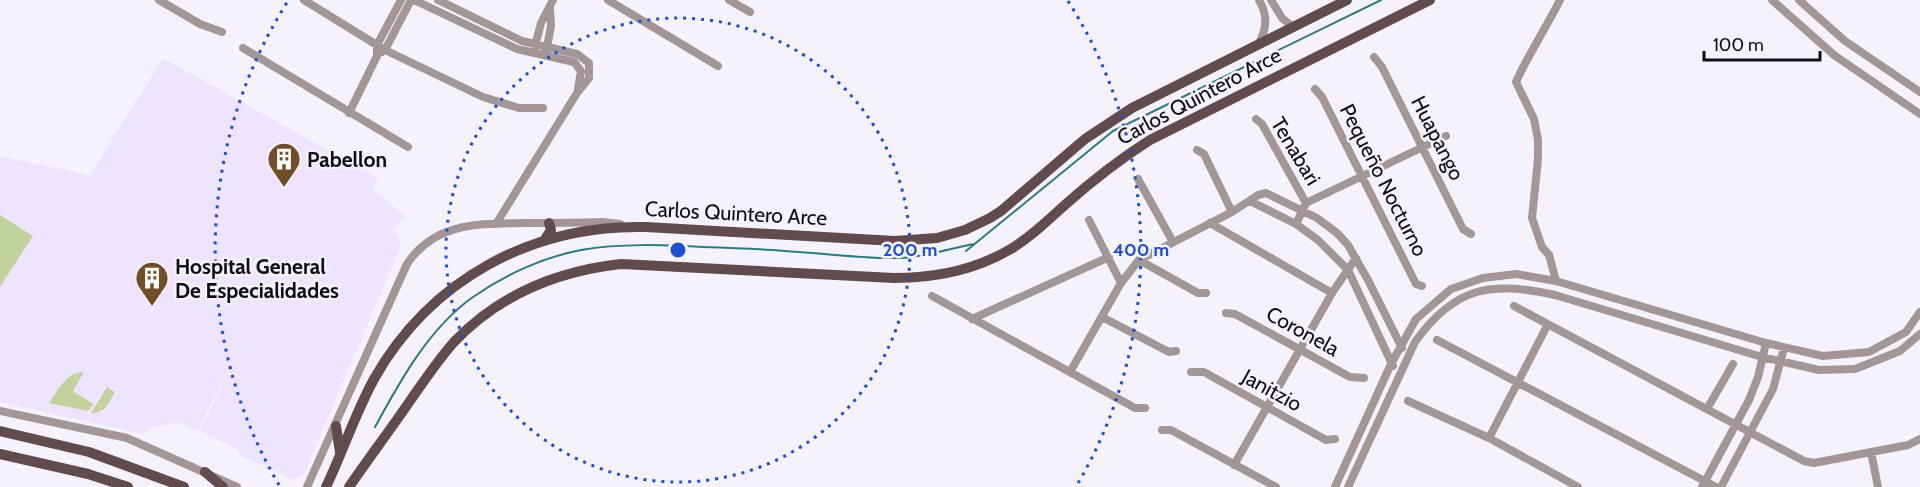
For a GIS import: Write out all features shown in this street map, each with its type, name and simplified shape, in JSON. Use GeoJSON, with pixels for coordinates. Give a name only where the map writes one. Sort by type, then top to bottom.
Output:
{"type":"FeatureCollection","features":[{"type":"Feature","properties":{"kind":"main road","name":"Carlos Quintero Arce"},"geometry":{"type":"LineString","coordinates":[[326,487],[340,452],[382,366],[401,339],[424,313],[458,283],[497,260],[544,241],[592,230],[642,227],[895,241],[923,240],[951,235],[978,225],[1001,212],[1085,139],[1131,108],[1347,0]]}},
{"type":"Feature","properties":{"kind":"main road","name":"Carlos Quintero Arce"},"geometry":{"type":"LineString","coordinates":[[349,487],[453,343],[493,309],[539,283],[579,270],[621,264],[894,278],[928,277],[962,270],[993,258],[1023,241],[1107,169],[1150,140],[1430,0]]}},
{"type":"Feature","properties":{"kind":"main road"},"geometry":{"type":"LineString","coordinates":[[544,241],[551,230],[549,223]]}},
{"type":"Feature","properties":{"kind":"main road"},"geometry":{"type":"LineString","coordinates":[[336,426],[340,452]]}},
{"type":"Feature","properties":{"kind":"main road"},"geometry":{"type":"LineString","coordinates":[[0,431],[88,452],[184,487]]}},
{"type":"Feature","properties":{"kind":"main road"},"geometry":{"type":"LineString","coordinates":[[0,454],[88,474],[128,487]]}},
{"type":"Feature","properties":{"kind":"main road"},"geometry":{"type":"LineString","coordinates":[[205,472],[223,487]]}},
{"type":"Feature","properties":{"kind":"street"},"geometry":{"type":"LineString","coordinates":[[159,0],[200,24],[222,32]]}},
{"type":"Feature","properties":{"kind":"street"},"geometry":{"type":"LineString","coordinates":[[304,0],[381,48],[483,97],[519,108],[543,108]]}},
{"type":"Feature","properties":{"kind":"street"},"geometry":{"type":"LineString","coordinates":[[381,48],[401,0]]}},
{"type":"Feature","properties":{"kind":"street"},"geometry":{"type":"LineString","coordinates":[[349,113],[376,56],[413,0],[505,45],[546,52],[577,54],[589,63],[589,78],[496,224]]}},
{"type":"Feature","properties":{"kind":"street"},"geometry":{"type":"LineString","coordinates":[[432,9],[438,0],[512,36],[534,50]]}},
{"type":"Feature","properties":{"kind":"street"},"geometry":{"type":"LineString","coordinates":[[608,0],[718,66]]}},
{"type":"Feature","properties":{"kind":"street"},"geometry":{"type":"LineString","coordinates":[[729,0],[750,12]]}},
{"type":"Feature","properties":{"kind":"street"},"geometry":{"type":"LineString","coordinates":[[1556,281],[1549,255],[1542,248],[1532,218],[1538,159],[1537,132],[1534,119],[1516,82],[1560,0]]}},
{"type":"Feature","properties":{"kind":"street"},"geometry":{"type":"LineString","coordinates":[[1772,0],[1834,55],[1920,114]]}},
{"type":"Feature","properties":{"kind":"street"},"geometry":{"type":"LineString","coordinates":[[1799,0],[1845,41],[1920,92]]}},
{"type":"Feature","properties":{"kind":"street"},"geometry":{"type":"LineString","coordinates":[[1259,43],[1266,26],[1261,4],[1271,1],[1282,18],[1293,27]]}},
{"type":"Feature","properties":{"kind":"street"},"geometry":{"type":"LineString","coordinates":[[534,50],[541,23],[551,4]]}},
{"type":"Feature","properties":{"kind":"street"},"geometry":{"type":"LineString","coordinates":[[546,52],[551,26],[551,4]]}},
{"type":"Feature","properties":{"kind":"street"},"geometry":{"type":"LineString","coordinates":[[243,48],[408,147]]}},
{"type":"Feature","properties":{"kind":"street"},"geometry":{"type":"LineString","coordinates":[[546,52],[579,66],[581,78],[578,93]]}},
{"type":"Feature","properties":{"kind":"street","name":"Huapango"},"geometry":{"type":"LineString","coordinates":[[1374,57],[1382,67],[1463,229],[1471,234]]}},
{"type":"Feature","properties":{"kind":"street","name":"Pequeño Nocturno"},"geometry":{"type":"LineString","coordinates":[[1315,88],[1322,97],[1416,284],[1422,285]]}},
{"type":"Feature","properties":{"kind":"street","name":"Tenabari"},"geometry":{"type":"LineString","coordinates":[[1256,119],[1262,124],[1304,207]]}},
{"type":"Feature","properties":{"kind":"street"},"geometry":{"type":"LineString","coordinates":[[1296,224],[1304,207],[1446,135]]}},
{"type":"Feature","properties":{"kind":"street"},"geometry":{"type":"LineString","coordinates":[[1197,150],[1204,154],[1232,212]]}},
{"type":"Feature","properties":{"kind":"street"},"geometry":{"type":"LineString","coordinates":[[1138,179],[1173,242]]}},
{"type":"Feature","properties":{"kind":"street"},"geometry":{"type":"LineString","coordinates":[[1070,372],[1121,283],[1139,260],[1232,212],[1258,195],[1266,193],[1304,207],[1337,233],[1356,258],[1407,355]]}},
{"type":"Feature","properties":{"kind":"street"},"geometry":{"type":"LineString","coordinates":[[1250,201],[1296,224],[1318,240],[1348,270],[1391,364],[1400,372]]}},
{"type":"Feature","properties":{"kind":"street"},"geometry":{"type":"LineString","coordinates":[[1089,220],[1121,283]]}},
{"type":"Feature","properties":{"kind":"street"},"geometry":{"type":"LineString","coordinates":[[307,487],[411,258],[429,242],[450,230],[473,225],[602,222],[642,227]]}},
{"type":"Feature","properties":{"kind":"street"},"geometry":{"type":"LineString","coordinates":[[1210,223],[1332,293]]}},
{"type":"Feature","properties":{"kind":"street"},"geometry":{"type":"LineString","coordinates":[[972,319],[1108,257]]}},
{"type":"Feature","properties":{"kind":"street"},"geometry":{"type":"LineString","coordinates":[[1234,465],[1332,293],[1356,258]]}},
{"type":"Feature","properties":{"kind":"street"},"geometry":{"type":"LineString","coordinates":[[1139,260],[1198,293],[1206,293]]}},
{"type":"Feature","properties":{"kind":"street"},"geometry":{"type":"LineString","coordinates":[[1335,487],[1400,345],[1416,318],[1451,289],[1483,278],[1516,274],[1556,281],[1766,343],[1823,356],[1869,352],[1906,332],[1920,312]]}},
{"type":"Feature","properties":{"kind":"street"},"geometry":{"type":"LineString","coordinates":[[1348,487],[1407,355],[1427,324],[1447,307],[1483,290],[1502,287],[1523,288],[1555,295],[1762,357],[1819,370],[1856,369],[1900,351],[1920,334]]}},
{"type":"Feature","properties":{"kind":"street"},"geometry":{"type":"LineString","coordinates":[[932,296],[1135,408],[1145,408]]}},
{"type":"Feature","properties":{"kind":"street"},"geometry":{"type":"LineString","coordinates":[[1514,306],[1804,461],[1814,463],[1908,445],[1920,439]]}},
{"type":"Feature","properties":{"kind":"street","name":"Coronela"},"geometry":{"type":"LineString","coordinates":[[1226,314],[1235,314],[1350,377],[1364,378]]}},
{"type":"Feature","properties":{"kind":"street"},"geometry":{"type":"LineString","coordinates":[[1102,317],[1169,352],[1176,351]]}},
{"type":"Feature","properties":{"kind":"street"},"geometry":{"type":"LineString","coordinates":[[1489,438],[1548,324]]}},
{"type":"Feature","properties":{"kind":"street"},"geometry":{"type":"LineString","coordinates":[[1437,340],[1704,484],[1716,487]]}},
{"type":"Feature","properties":{"kind":"street"},"geometry":{"type":"LineString","coordinates":[[1704,484],[1737,425],[1758,377],[1766,343]]}},
{"type":"Feature","properties":{"kind":"street"},"geometry":{"type":"LineString","coordinates":[[1721,487],[1773,389],[1784,348]]}},
{"type":"Feature","properties":{"kind":"street"},"geometry":{"type":"LineString","coordinates":[[1707,409],[1733,364]]}},
{"type":"Feature","properties":{"kind":"street","name":"Janitzio"},"geometry":{"type":"LineString","coordinates":[[1191,372],[1204,372],[1326,440],[1335,440]]}},
{"type":"Feature","properties":{"kind":"street"},"geometry":{"type":"LineString","coordinates":[[1408,401],[1489,438],[1578,487]]}},
{"type":"Feature","properties":{"kind":"street"},"geometry":{"type":"LineString","coordinates":[[0,411],[127,438],[237,487]]}},
{"type":"Feature","properties":{"kind":"street"},"geometry":{"type":"LineString","coordinates":[[1162,430],[1171,430],[1276,487]]}},
{"type":"Feature","properties":{"kind":"street"},"geometry":{"type":"LineString","coordinates":[[1870,452],[1878,487]]}},
{"type":"Feature","properties":{"kind":"shaded area"},"geometry":{"type":"Polygon","coordinates":[[[163,58],[378,178],[372,188],[406,217],[393,229],[385,221],[397,235],[401,246],[304,473],[294,480],[240,455],[236,448],[200,432],[227,374],[252,382],[227,372],[198,431],[177,422],[149,429],[143,434],[0,402],[0,156],[90,175],[163,58]]]}},
{"type":"Feature","properties":{"kind":"green space"},"geometry":{"type":"Polygon","coordinates":[[[0,215],[33,236],[0,287],[0,215]]]}},
{"type":"Feature","properties":{"kind":"green space"},"geometry":{"type":"Polygon","coordinates":[[[84,372],[73,391],[93,404],[88,411],[49,403],[67,378],[84,372]]]}},
{"type":"Feature","properties":{"kind":"green space"},"geometry":{"type":"Polygon","coordinates":[[[107,387],[115,392],[100,412],[91,413],[107,387]]]}},
{"type":"Feature","properties":{"kind":"waterway"},"geometry":{"type":"LineString","coordinates":[[966,251],[1113,131],[1381,0]]}},
{"type":"Feature","properties":{"kind":"waterway"},"geometry":{"type":"LineString","coordinates":[[375,427],[417,356],[457,310],[498,281],[553,257],[581,250],[642,245],[908,258],[974,244]]}},
{"type":"Feature","properties":{"kind":"place","name":"Pabellon"},"geometry":{"type":"Point","coordinates":[284,188]}},
{"type":"Feature","properties":{"kind":"place","name":"Hospital General De Especialidades"},"geometry":{"type":"Point","coordinates":[152,307]}}]}
